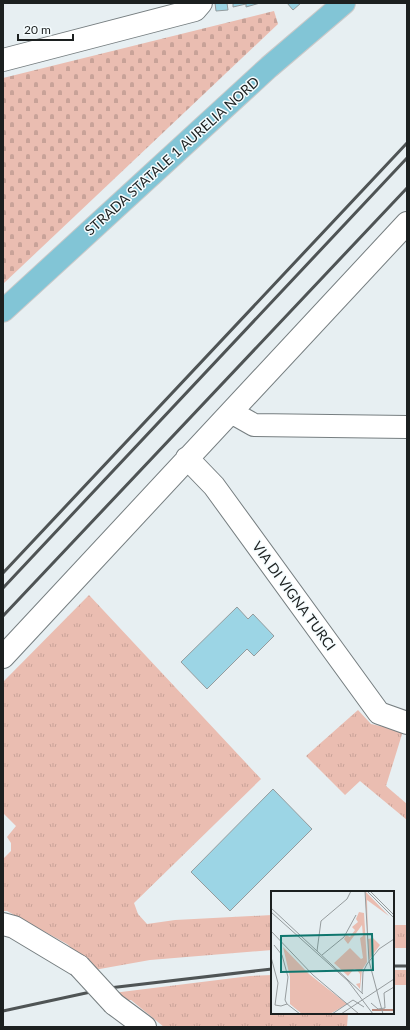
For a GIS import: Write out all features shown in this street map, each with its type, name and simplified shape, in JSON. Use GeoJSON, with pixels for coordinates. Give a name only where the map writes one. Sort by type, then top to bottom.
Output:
{"type":"FeatureCollection","features":[{"type":"Feature","properties":{"kind":"main road","name":"STRADA STATALE 1 AURELIA NORD"},"geometry":{"type":"LineString","coordinates":[[3,311],[269,67],[344,3]]}},
{"type":"Feature","properties":{"kind":"street"},"geometry":{"type":"LineString","coordinates":[[3,60],[195,10],[201,3]]}},
{"type":"Feature","properties":{"kind":"street"},"geometry":{"type":"LineString","coordinates":[[3,657],[407,223]]}},
{"type":"Feature","properties":{"kind":"street"},"geometry":{"type":"LineString","coordinates":[[231,412],[254,425],[407,427]]}},
{"type":"Feature","properties":{"kind":"street","name":"VIA DI VIGNA TURCI"},"geometry":{"type":"LineString","coordinates":[[187,458],[214,486],[379,713],[407,723]]}},
{"type":"Feature","properties":{"kind":"street"},"geometry":{"type":"LineString","coordinates":[[3,924],[14,927],[79,966],[114,1004],[145,1027]]}},
{"type":"Feature","properties":{"kind":"green space"},"geometry":{"type":"Polygon","coordinates":[[[274,11],[278,24],[3,284],[3,78],[274,11]]]}},
{"type":"Feature","properties":{"kind":"green space"},"geometry":{"type":"Polygon","coordinates":[[[89,595],[261,779],[134,903],[138,914],[147,924],[175,920],[271,915],[271,950],[150,960],[94,970],[67,944],[7,911],[3,911],[3,859],[11,851],[11,843],[7,837],[16,826],[3,813],[3,682],[89,595]]]}},
{"type":"Feature","properties":{"kind":"green space"},"geometry":{"type":"Polygon","coordinates":[[[358,710],[371,724],[403,731],[386,786],[407,804],[407,820],[360,781],[345,795],[306,756],[358,710]]]}},
{"type":"Feature","properties":{"kind":"green space"},"geometry":{"type":"Polygon","coordinates":[[[394,925],[407,925],[407,948],[394,948],[394,925]]]}},
{"type":"Feature","properties":{"kind":"green space"},"geometry":{"type":"Polygon","coordinates":[[[394,970],[407,970],[407,985],[394,985],[394,970]]]}},
{"type":"Feature","properties":{"kind":"green space"},"geometry":{"type":"Polygon","coordinates":[[[271,975],[271,1014],[348,1014],[347,1027],[164,1027],[131,1000],[120,1001],[113,993],[250,976],[271,975]]]}},
{"type":"Feature","properties":{"kind":"building"},"geometry":{"type":"Polygon","coordinates":[[[215,3],[227,3],[228,10],[216,11],[215,3]]]}},
{"type":"Feature","properties":{"kind":"building"},"geometry":{"type":"Polygon","coordinates":[[[233,3],[246,3],[246,4],[233,7],[233,3]]]}},
{"type":"Feature","properties":{"kind":"building"},"geometry":{"type":"Polygon","coordinates":[[[246,3],[260,3],[246,7],[246,3]]]}},
{"type":"Feature","properties":{"kind":"building"},"geometry":{"type":"Polygon","coordinates":[[[287,3],[301,3],[293,10],[287,3]]]}},
{"type":"Feature","properties":{"kind":"building"},"geometry":{"type":"Polygon","coordinates":[[[237,607],[248,619],[253,614],[274,636],[254,656],[247,649],[207,689],[181,662],[237,607]]]}},
{"type":"Feature","properties":{"kind":"building"},"geometry":{"type":"Polygon","coordinates":[[[273,789],[312,829],[230,911],[191,872],[273,789]]]}},
{"type":"Feature","properties":{"kind":"railway"},"geometry":{"type":"LineString","coordinates":[[3,573],[407,143]]}},
{"type":"Feature","properties":{"kind":"railway"},"geometry":{"type":"LineString","coordinates":[[3,588],[407,158]]}},
{"type":"Feature","properties":{"kind":"railway"},"geometry":{"type":"LineString","coordinates":[[3,616],[407,188]]}},
{"type":"Feature","properties":{"kind":"railway"},"geometry":{"type":"LineString","coordinates":[[394,966],[407,966]]}},
{"type":"Feature","properties":{"kind":"railway"},"geometry":{"type":"LineString","coordinates":[[3,1011],[109,988],[271,969]]}}]}
